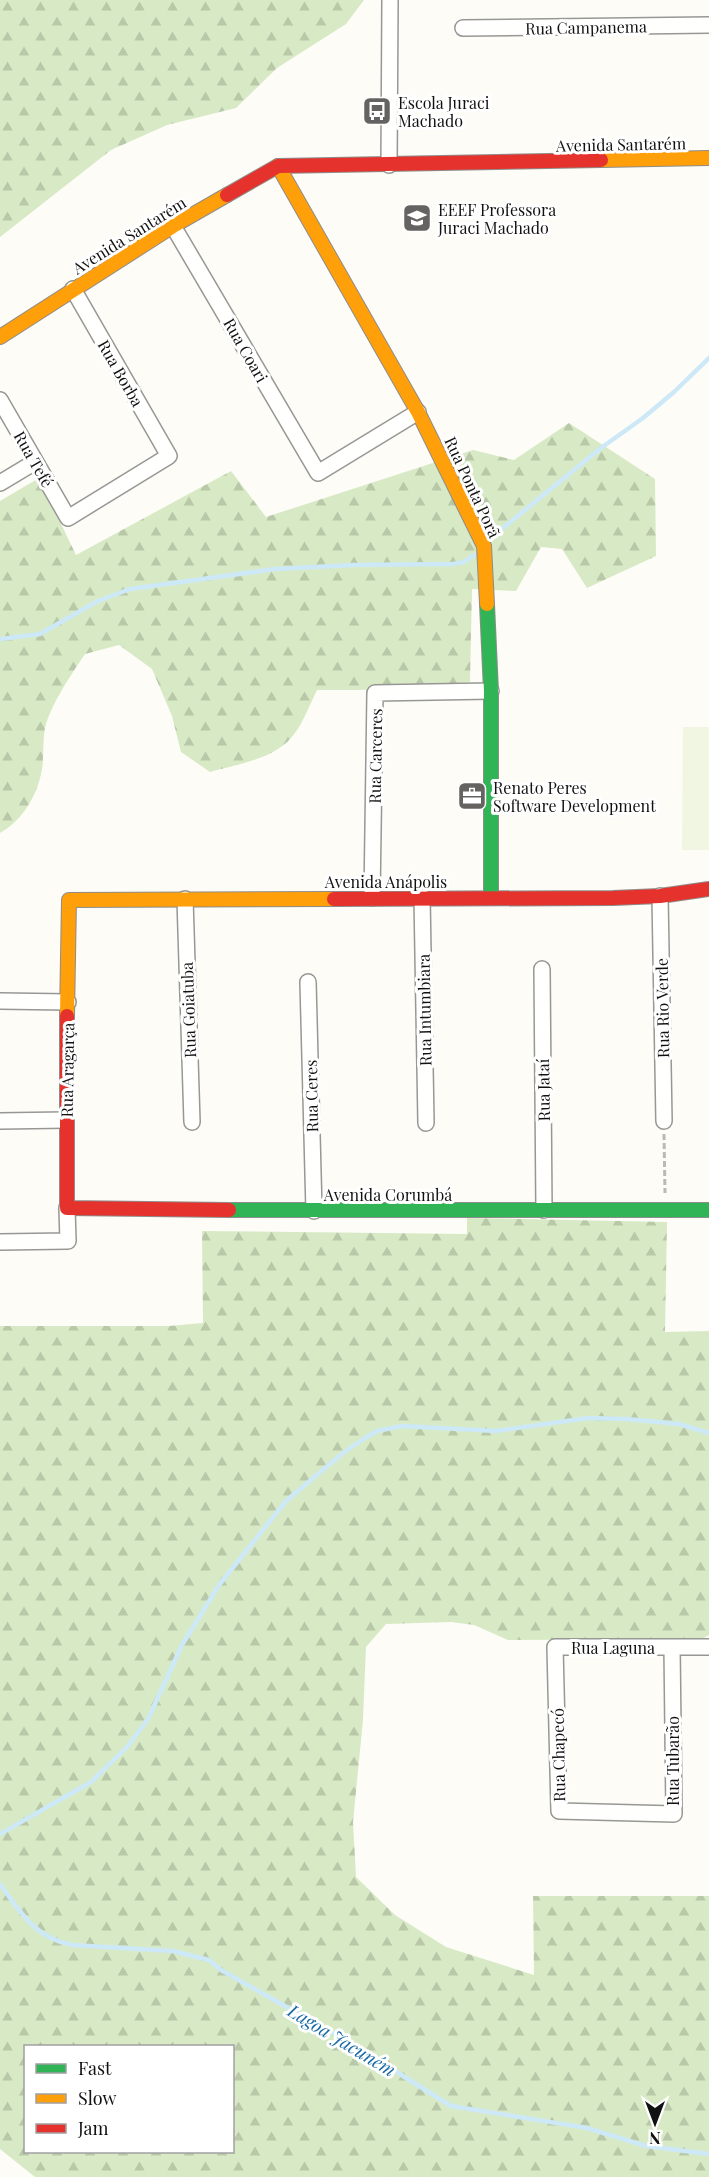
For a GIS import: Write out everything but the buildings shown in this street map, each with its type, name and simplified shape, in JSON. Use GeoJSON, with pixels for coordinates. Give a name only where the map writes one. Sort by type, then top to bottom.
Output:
{"type":"FeatureCollection","features":[{"type":"Feature","properties":{"kind":"street"},"geometry":{"type":"LineString","coordinates":[[389,165],[390,0]]}},
{"type":"Feature","properties":{"kind":"street","name":"Rua Campanema"},"geometry":{"type":"LineString","coordinates":[[463,28],[709,25]]}},
{"type":"Feature","properties":{"kind":"street","name":"Avenida Santarém"},"geometry":{"type":"LineString","coordinates":[[0,337],[173,226],[278,166],[709,158]]}},
{"type":"Feature","properties":{"kind":"street","name":"Rua Ponta Porã"},"geometry":{"type":"LineString","coordinates":[[278,166],[418,412],[484,546],[491,691],[491,897]]}},
{"type":"Feature","properties":{"kind":"street","name":"Rua Coari"},"geometry":{"type":"LineString","coordinates":[[173,226],[318,473],[418,412]]}},
{"type":"Feature","properties":{"kind":"street","name":"Rua Borba"},"geometry":{"type":"LineString","coordinates":[[68,518],[169,456],[73,290]]}},
{"type":"Feature","properties":{"kind":"street","name":"Rua Tefé"},"geometry":{"type":"LineString","coordinates":[[0,400],[68,518]]}},
{"type":"Feature","properties":{"kind":"street"},"geometry":{"type":"LineString","coordinates":[[0,483],[35,462]]}},
{"type":"Feature","properties":{"kind":"street","name":"Rua Carceres"},"geometry":{"type":"LineString","coordinates":[[372,898],[375,693],[491,691]]}},
{"type":"Feature","properties":{"kind":"street","name":"Avenida Anápolis"},"geometry":{"type":"LineString","coordinates":[[69,900],[613,898],[707,891]]}},
{"type":"Feature","properties":{"kind":"street","name":"Rua Rio Verde"},"geometry":{"type":"LineString","coordinates":[[660,896],[664,1121]]}},
{"type":"Feature","properties":{"kind":"street","name":"Rua Intumbiara"},"geometry":{"type":"LineString","coordinates":[[422,897],[426,1123]]}},
{"type":"Feature","properties":{"kind":"street","name":"Rua Goiatuba"},"geometry":{"type":"LineString","coordinates":[[185,899],[192,1122]]}},
{"type":"Feature","properties":{"kind":"street","name":"Rua Aragarça"},"geometry":{"type":"LineString","coordinates":[[0,1242],[68,1241],[66,1120],[69,900]]}},
{"type":"Feature","properties":{"kind":"street","name":"Rua Jataí"},"geometry":{"type":"LineString","coordinates":[[542,969],[544,1210]]}},
{"type":"Feature","properties":{"kind":"street","name":"Rua Ceres"},"geometry":{"type":"LineString","coordinates":[[308,982],[314,1211]]}},
{"type":"Feature","properties":{"kind":"street"},"geometry":{"type":"LineString","coordinates":[[0,1001],[68,1002]]}},
{"type":"Feature","properties":{"kind":"street"},"geometry":{"type":"LineString","coordinates":[[0,1121],[66,1120]]}},
{"type":"Feature","properties":{"kind":"street","name":"Avenida Corumbá"},"geometry":{"type":"LineString","coordinates":[[67,1208],[314,1211],[709,1210]]}},
{"type":"Feature","properties":{"kind":"street","name":"Rua Laguna"},"geometry":{"type":"LineString","coordinates":[[555,1647],[709,1647]]}},
{"type":"Feature","properties":{"kind":"street","name":"Rua Chapecó"},"geometry":{"type":"LineString","coordinates":[[555,1647],[559,1811],[610,1814]]}},
{"type":"Feature","properties":{"kind":"street","name":"Rua Tubarão"},"geometry":{"type":"LineString","coordinates":[[610,1814],[674,1814],[672,1647]]}},
{"type":"Feature","properties":{"kind":"path"},"geometry":{"type":"LineString","coordinates":[[664,1121],[665,1210]]}},
{"type":"Feature","properties":{"kind":"green space"},"geometry":{"type":"Polygon","coordinates":[[[0,0],[364,0],[346,24],[277,68],[236,108],[167,125],[111,150],[0,237],[0,0]]]}},
{"type":"Feature","properties":{"kind":"green space"},"geometry":{"type":"Polygon","coordinates":[[[569,423],[655,479],[656,556],[587,588],[562,549],[541,547],[516,591],[472,589],[470,682],[361,690],[317,690],[298,728],[278,749],[268,755],[210,772],[181,752],[172,716],[152,669],[119,645],[85,654],[62,690],[48,719],[44,734],[42,772],[34,795],[20,817],[0,833],[0,501],[39,478],[76,555],[231,471],[266,517],[473,450],[514,460],[569,423]]]}},
{"type":"Feature","properties":{"kind":"green space"},"geometry":{"type":"Polygon","coordinates":[[[683,727],[709,727],[709,850],[682,850],[683,727]]]}},
{"type":"Feature","properties":{"kind":"green space"},"geometry":{"type":"Polygon","coordinates":[[[467,1218],[667,1222],[665,1332],[709,1331],[709,1635],[702,1639],[508,1640],[474,1625],[451,1622],[386,1624],[366,1647],[363,1720],[353,1822],[356,1877],[395,1915],[446,1947],[534,1975],[533,1896],[709,1896],[709,2177],[35,2177],[0,2149],[0,1326],[169,1326],[203,1323],[202,1231],[467,1234],[467,1218]]]}},
{"type":"Feature","properties":{"kind":"waterway"},"geometry":{"type":"LineString","coordinates":[[493,536],[601,448],[643,418],[709,358]]}},
{"type":"Feature","properties":{"kind":"waterway"},"geometry":{"type":"LineString","coordinates":[[0,639],[40,634],[98,601],[130,589],[275,569],[453,564],[464,562],[477,553]]}},
{"type":"Feature","properties":{"kind":"waterway"},"geometry":{"type":"LineString","coordinates":[[0,1834],[91,1782],[127,1747],[148,1719],[182,1645],[219,1585],[286,1501],[343,1453],[377,1431],[402,1426],[496,1431],[588,1418],[679,1424],[709,1433]]}},
{"type":"Feature","properties":{"kind":"waterway","name":"Lagoa Jacuném"},"geometry":{"type":"LineString","coordinates":[[0,1884],[30,1923],[48,1937],[72,1945],[173,1951],[209,1960],[221,1970],[347,2041],[451,2106],[587,2128],[646,2146],[709,2154]]}},
{"type":"Feature","properties":{"kind":"traffic: fast"},"geometry":{"type":"LineString","coordinates":[[487,604],[491,691],[491,897]]}},
{"type":"Feature","properties":{"kind":"traffic: fast"},"geometry":{"type":"LineString","coordinates":[[229,1210],[709,1210]]}},
{"type":"Feature","properties":{"kind":"traffic: slow"},"geometry":{"type":"LineString","coordinates":[[601,160],[709,158]]}},
{"type":"Feature","properties":{"kind":"traffic: slow"},"geometry":{"type":"LineString","coordinates":[[278,166],[418,412],[484,546],[487,604]]}},
{"type":"Feature","properties":{"kind":"traffic: slow"},"geometry":{"type":"LineString","coordinates":[[0,337],[173,226],[227,195]]}},
{"type":"Feature","properties":{"kind":"traffic: slow"},"geometry":{"type":"LineString","coordinates":[[67,1016],[69,900],[334,899]]}},
{"type":"Feature","properties":{"kind":"traffic: jam"},"geometry":{"type":"LineString","coordinates":[[227,195],[278,166],[601,160]]}},
{"type":"Feature","properties":{"kind":"traffic: jam"},"geometry":{"type":"LineString","coordinates":[[334,899],[613,898],[660,896],[709,889]]}},
{"type":"Feature","properties":{"kind":"traffic: jam"},"geometry":{"type":"LineString","coordinates":[[67,1016],[67,1208],[229,1210]]}},
{"type":"Feature","properties":{"kind":"place","name":"Escola Juraci Machado"},"geometry":{"type":"Point","coordinates":[377,111]}},
{"type":"Feature","properties":{"kind":"place","name":"EEEF Professora Juraci Machado"},"geometry":{"type":"Point","coordinates":[417,218]}},
{"type":"Feature","properties":{"kind":"place","name":"Renato Peres Software Development"},"geometry":{"type":"Point","coordinates":[472,796]}}]}
